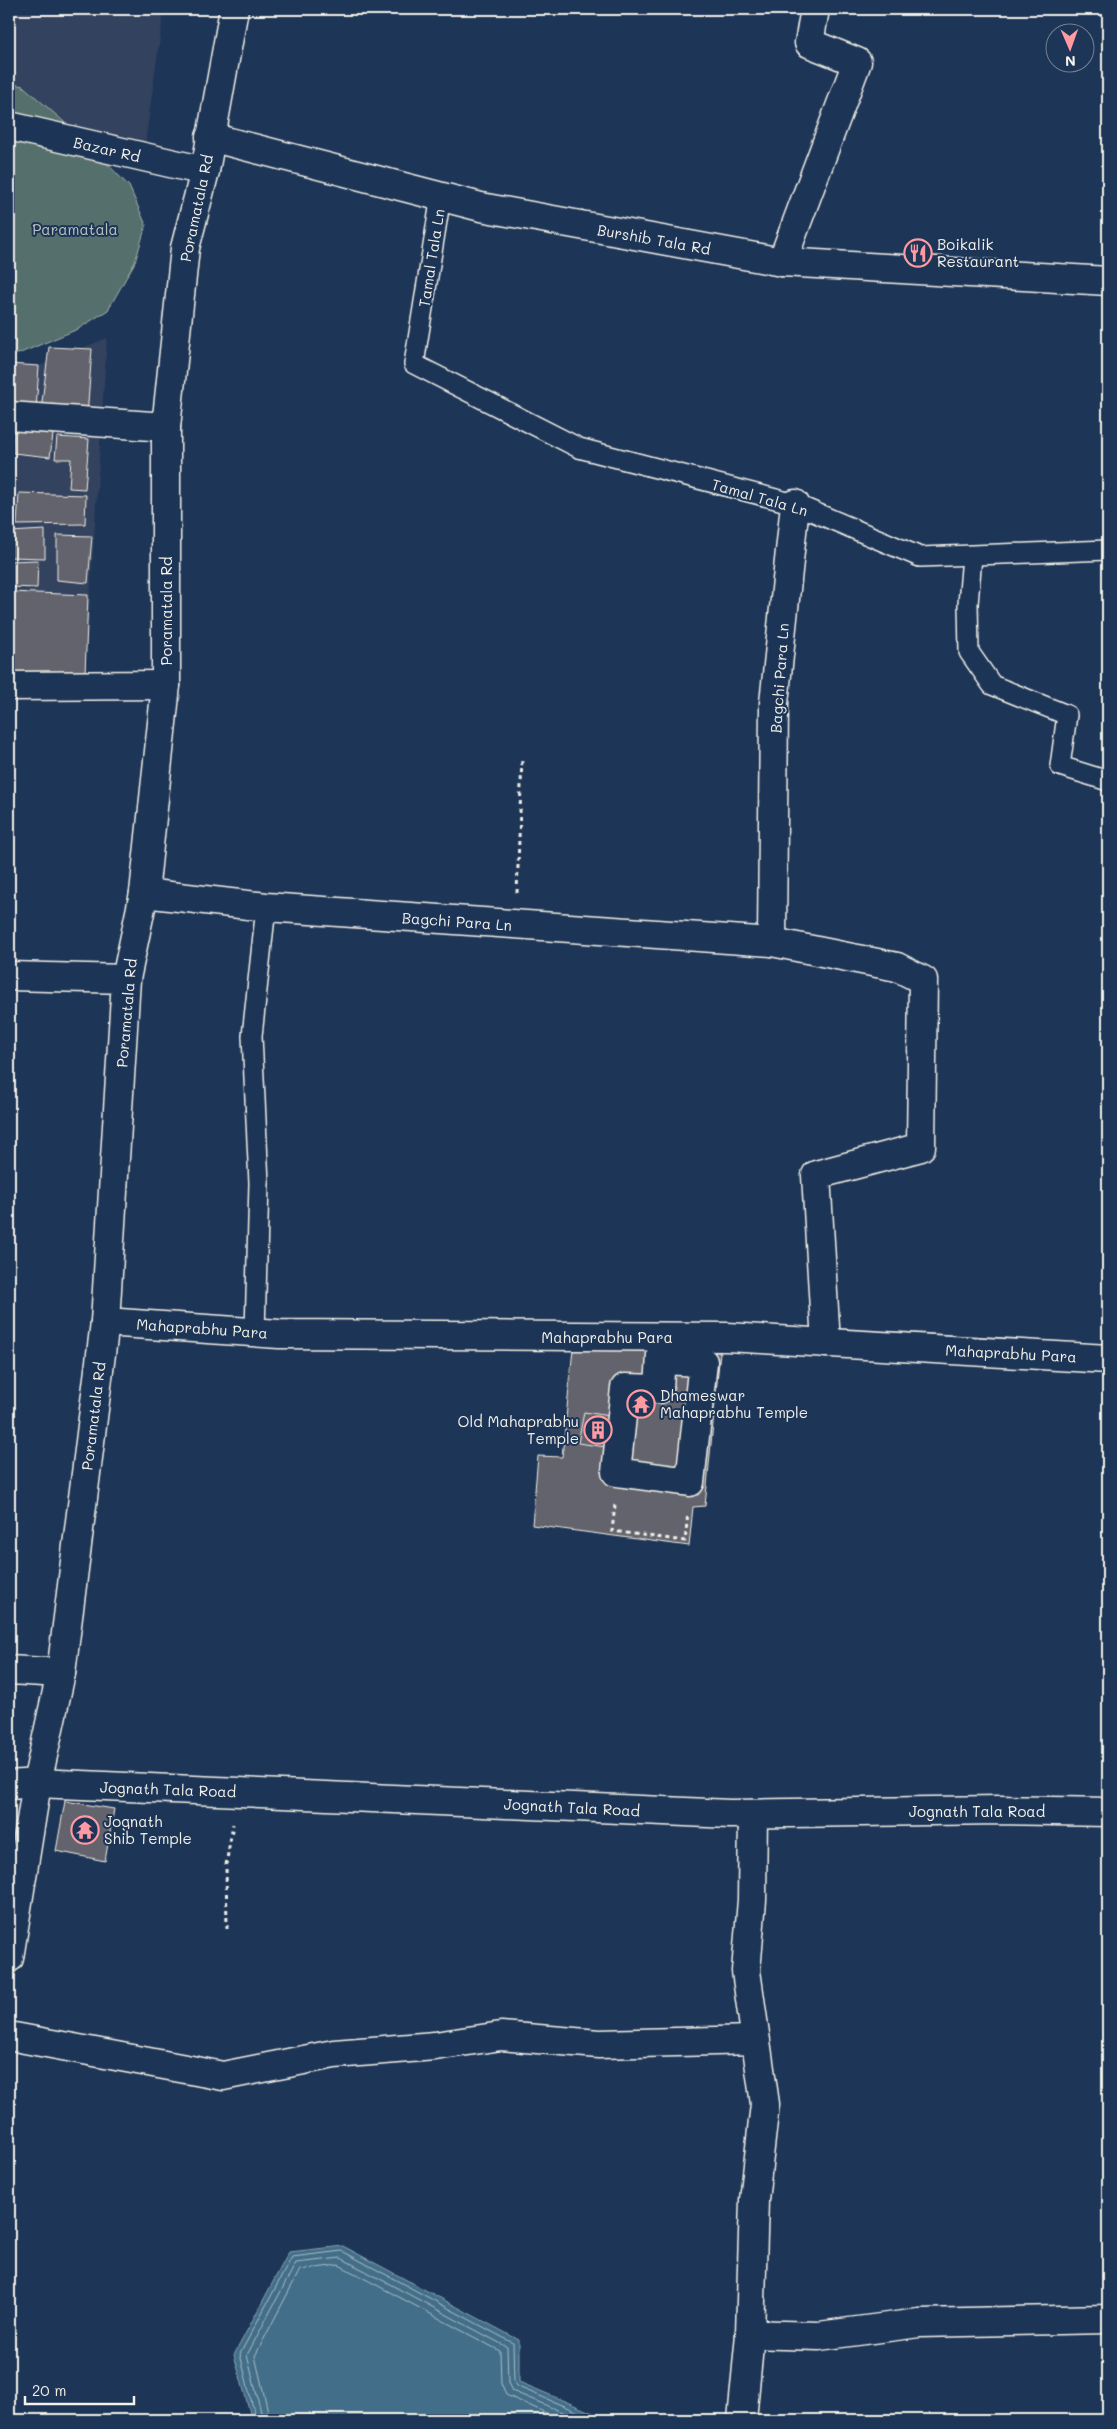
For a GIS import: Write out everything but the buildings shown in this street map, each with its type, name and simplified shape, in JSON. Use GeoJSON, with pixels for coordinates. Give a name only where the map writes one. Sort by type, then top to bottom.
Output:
{"type":"FeatureCollection","features":[{"type":"Feature","properties":{"kind":"street","name":"Poramatala Rd"},"geometry":{"type":"LineString","coordinates":[[9,1958],[37,1783],[61,1673],[105,1322],[126,979],[144,893],[166,685],[166,427],[185,248],[205,170],[234,9]]}},
{"type":"Feature","properties":{"kind":"street"},"geometry":{"type":"LineString","coordinates":[[782,262],[857,62],[809,43],[816,9]]}},
{"type":"Feature","properties":{"kind":"street","name":"Bazar Rd"},"geometry":{"type":"LineString","coordinates":[[9,126],[205,170]]}},
{"type":"Feature","properties":{"kind":"street","name":"Burshib Tala Rd"},"geometry":{"type":"LineString","coordinates":[[210,136],[481,208],[782,262],[1108,281]]}},
{"type":"Feature","properties":{"kind":"street"},"geometry":{"type":"LineString","coordinates":[[9,416],[166,427]]}},
{"type":"Feature","properties":{"kind":"street","name":"Bagchi Para Ln"},"geometry":{"type":"LineString","coordinates":[[772,942],[774,703],[795,504]]}},
{"type":"Feature","properties":{"kind":"street"},"geometry":{"type":"LineString","coordinates":[[9,686],[166,685]]}},
{"type":"Feature","properties":{"kind":"street","name":"Bagchi Para Ln"},"geometry":{"type":"LineString","coordinates":[[144,893],[266,907],[516,926],[772,942],[897,967],[923,980],[921,1147],[816,1175],[826,1343]]}},
{"type":"Feature","properties":{"kind":"street"},"geometry":{"type":"LineString","coordinates":[[9,976],[126,979]]}},
{"type":"Feature","properties":{"kind":"street","name":"Mahaprabhu Para"},"geometry":{"type":"LineString","coordinates":[[105,1322],[255,1332],[661,1349],[727,1337],[1108,1359]]}},
{"type":"Feature","properties":{"kind":"street"},"geometry":{"type":"LineString","coordinates":[[661,1349],[704,1362],[690,1482],[616,1472],[625,1388],[659,1389],[661,1349]]}},
{"type":"Feature","properties":{"kind":"street"},"geometry":{"type":"LineString","coordinates":[[9,1670],[61,1673]]}},
{"type":"Feature","properties":{"kind":"street","name":"Jognath Tala Road"},"geometry":{"type":"LineString","coordinates":[[9,1785],[37,1783],[753,1814],[1000,1810],[1108,1812]]}},
{"type":"Feature","properties":{"kind":"street"},"geometry":{"type":"LineString","coordinates":[[742,2420],[750,2334],[754,2200],[765,2104],[746,1971],[752,1900],[753,1814]]}},
{"type":"Feature","properties":{"kind":"street"},"geometry":{"type":"LineString","coordinates":[[9,2036],[223,2076],[334,2054],[436,2046],[501,2036],[599,2044],[755,2040]]}},
{"type":"Feature","properties":{"kind":"street"},"geometry":{"type":"LineString","coordinates":[[750,2334],[819,2336],[920,2323],[1108,2318]]}},
{"type":"Feature","properties":{"kind":"lane","name":"Tamal Tala Ln"},"geometry":{"type":"LineString","coordinates":[[441,196],[414,364],[580,448],[795,504],[920,557],[1108,550]]}},
{"type":"Feature","properties":{"kind":"lane"},"geometry":{"type":"LineString","coordinates":[[972,556],[968,604],[969,652],[992,685],[1067,716],[1060,766],[1108,781]]}},
{"type":"Feature","properties":{"kind":"lane"},"geometry":{"type":"LineString","coordinates":[[255,1332],[259,1183],[252,1036],[266,907]]}},
{"type":"Feature","properties":{"kind":"path"},"geometry":{"type":"LineString","coordinates":[[516,926],[522,758]]}},
{"type":"Feature","properties":{"kind":"path"},"geometry":{"type":"LineString","coordinates":[[619,1472],[612,1531],[685,1542],[692,1486],[690,1482]]}},
{"type":"Feature","properties":{"kind":"path"},"geometry":{"type":"LineString","coordinates":[[227,1929],[226,1865],[238,1792]]}},
{"type":"Feature","properties":{"kind":"shaded area"},"geometry":{"type":"Polygon","coordinates":[[[9,9],[164,9],[145,144],[9,110],[9,9]]]}},
{"type":"Feature","properties":{"kind":"shaded area"},"geometry":{"type":"Polygon","coordinates":[[[107,338],[85,675],[9,678],[9,364],[39,366],[107,338]]]}},
{"type":"Feature","properties":{"kind":"green space","name":"Paramatala"},"geometry":{"type":"Polygon","coordinates":[[[9,83],[23,86],[79,135],[129,186],[146,225],[135,262],[108,310],[78,329],[18,354],[9,354],[9,83]]]}},
{"type":"Feature","properties":{"kind":"water"},"geometry":{"type":"Polygon","coordinates":[[[343,2246],[519,2340],[519,2382],[605,2418],[604,2420],[252,2420],[234,2355],[289,2252],[343,2246]]]}},
{"type":"Feature","properties":{"kind":"place","name":"Boikalik Restaurant"},"geometry":{"type":"Point","coordinates":[918,253]}},
{"type":"Feature","properties":{"kind":"place","name":"Dhameswar Mahaprabhu Temple"},"geometry":{"type":"Point","coordinates":[641,1404]}},
{"type":"Feature","properties":{"kind":"place","name":"Old Mahaprabhu Temple"},"geometry":{"type":"Point","coordinates":[598,1430]}},
{"type":"Feature","properties":{"kind":"place","name":"Jognath Shib Temple"},"geometry":{"type":"Point","coordinates":[85,1830]}}]}
